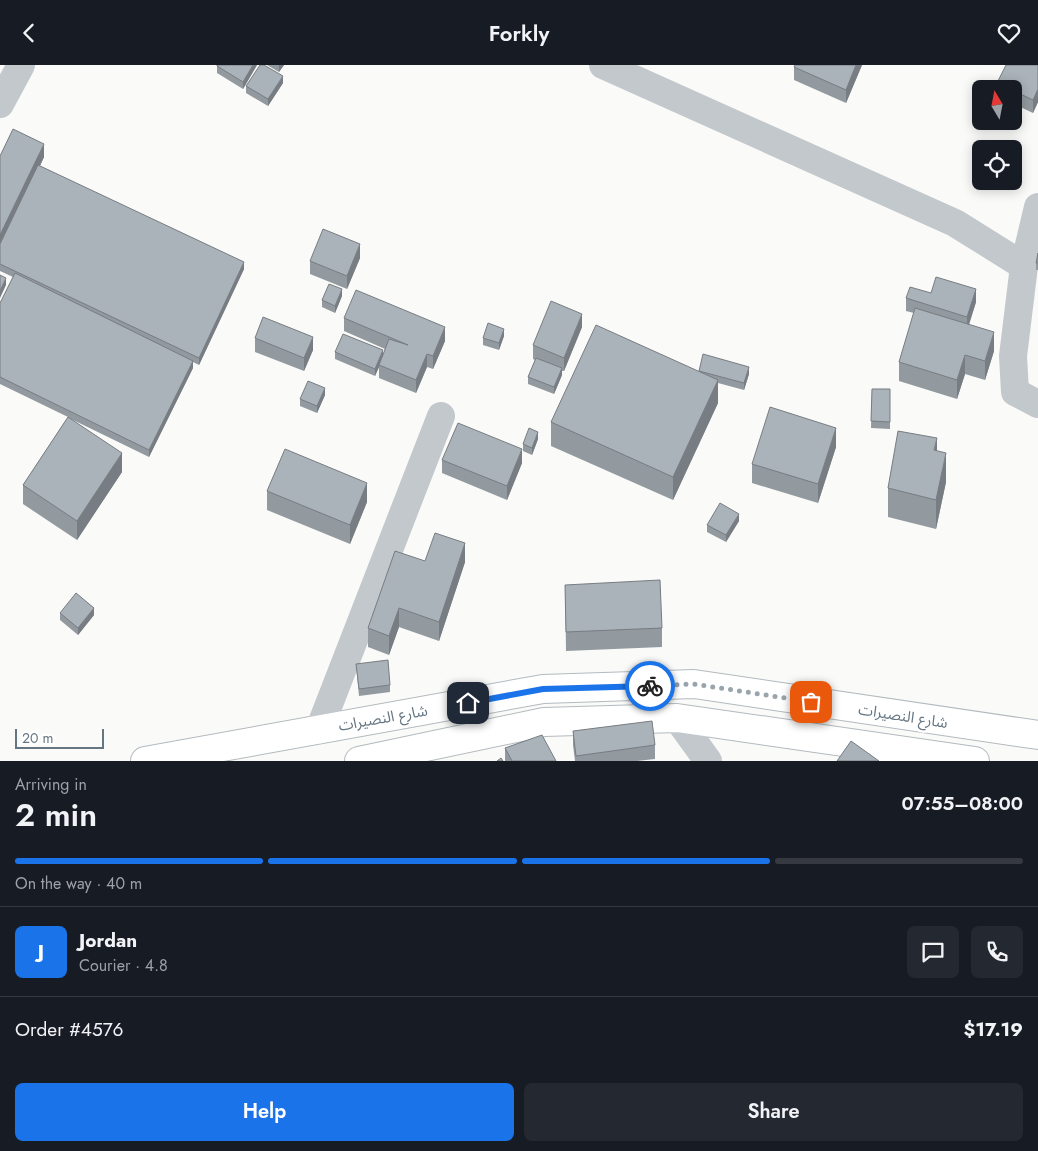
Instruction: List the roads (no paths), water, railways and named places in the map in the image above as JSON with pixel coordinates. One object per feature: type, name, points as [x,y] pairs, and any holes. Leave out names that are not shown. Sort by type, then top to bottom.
[{"type":"main road","name":"شارع النصيرات","points":[[145,761],[543,689],[694,684],[1038,735]]},
{"type":"main road","points":[[359,761],[544,722],[677,718],[975,761]]},
{"type":"street","points":[[0,104],[21,65]]},
{"type":"street","points":[[603,65],[955,223],[1024,266]]},
{"type":"street","points":[[1038,207],[1024,266],[1013,356],[1015,392],[1038,403]]},
{"type":"street","points":[[319,730],[441,416]]},
{"type":"street","points":[[677,718],[708,761]]}]
